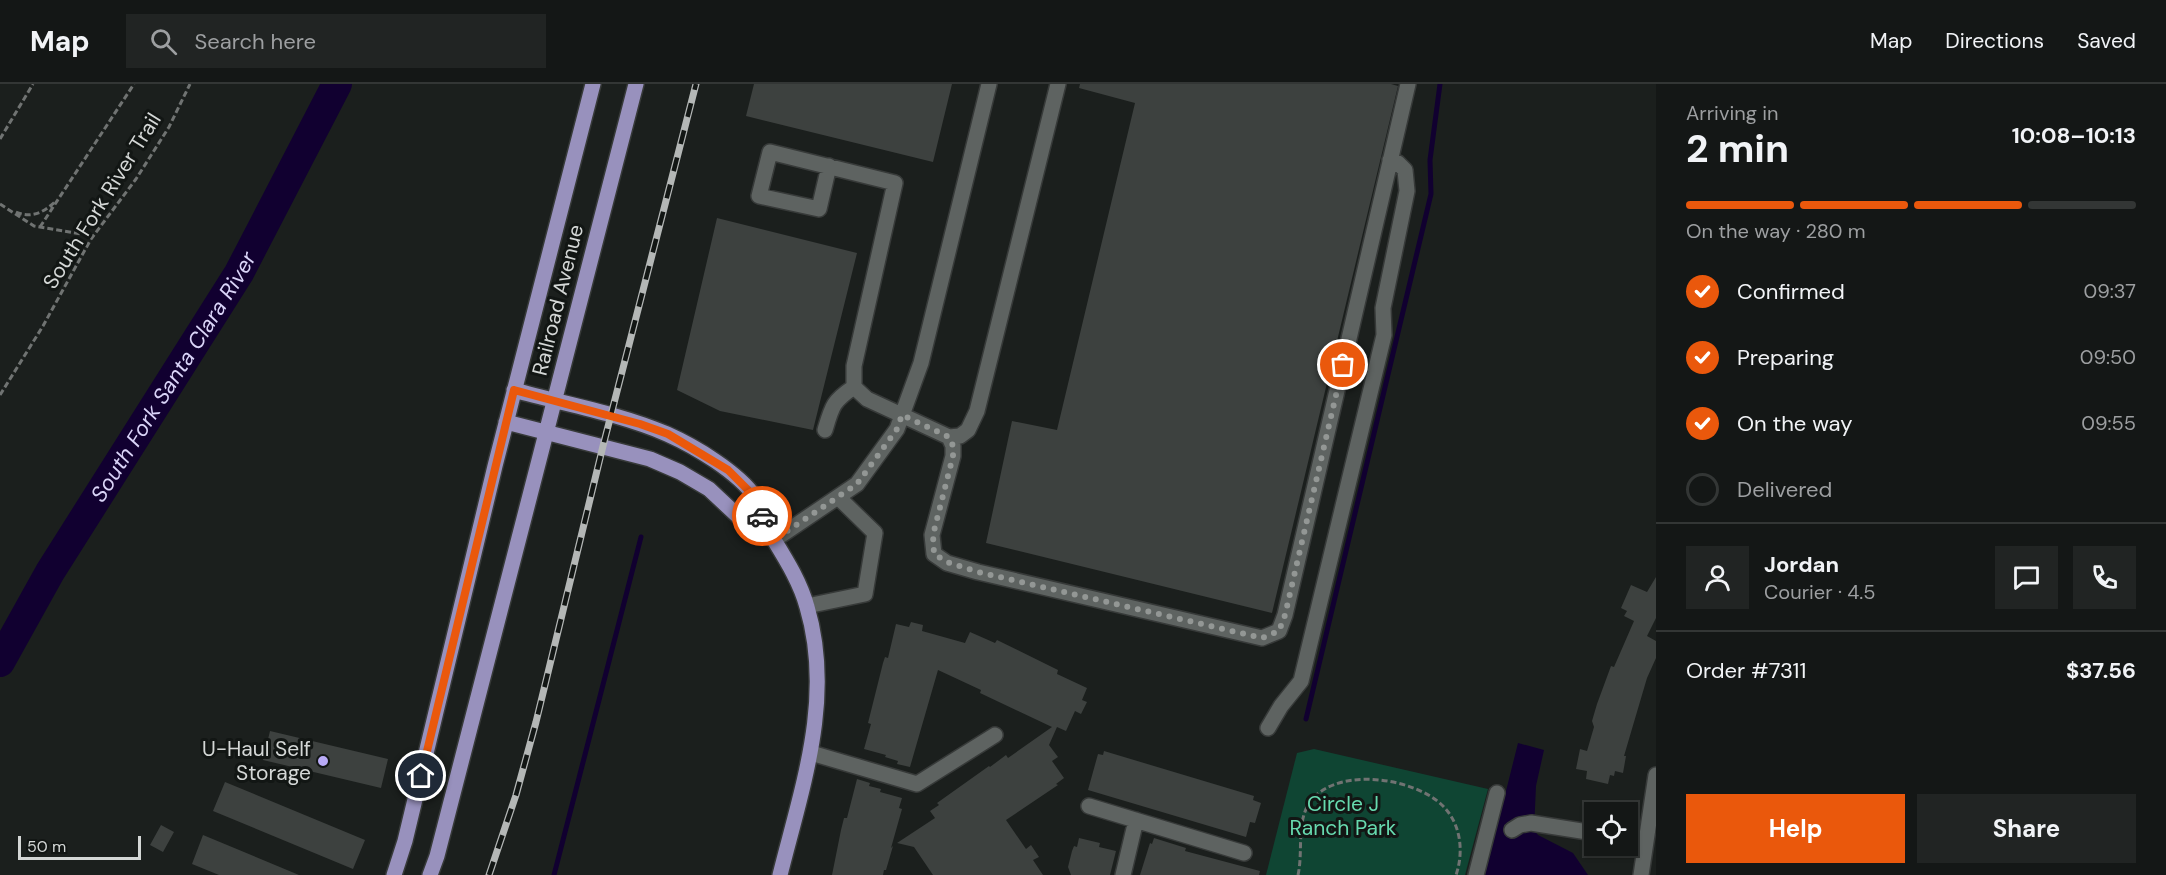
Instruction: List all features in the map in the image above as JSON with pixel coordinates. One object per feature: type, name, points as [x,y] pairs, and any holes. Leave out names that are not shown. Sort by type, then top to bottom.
[{"type":"main road","name":"Railroad Avenue","points":[[394,875],[405,841],[506,422],[593,84]]},
{"type":"main road","name":"Railroad Avenue","points":[[430,875],[443,835],[636,84]]},
{"type":"main road","points":[[514,390],[640,424],[668,434],[728,470],[755,497],[772,536],[790,565],[807,606],[815,640],[818,670],[818,704],[811,753],[780,875]]},
{"type":"main road","points":[[506,422],[650,459],[680,472],[708,489],[741,519],[772,536]]},
{"type":"street","points":[[772,536],[857,484],[897,429],[921,363],[989,84]]},
{"type":"street","points":[[830,166],[819,209],[759,196],[770,152],[830,166],[896,183],[854,366],[854,387],[867,399],[949,437],[960,436],[968,430],[977,411],[1058,84]]},
{"type":"street","points":[[949,437],[953,446],[953,456],[933,535],[934,554],[947,562],[978,572],[1262,638],[1279,631],[1285,615],[1408,84]]},
{"type":"street","points":[[1268,728],[1281,706],[1301,681],[1384,335],[1383,308],[1407,191],[1405,170],[1398,163],[1390,160]]},
{"type":"street","points":[[825,430],[832,406],[854,387]]},
{"type":"street","points":[[807,606],[865,594],[875,533],[838,497]]},
{"type":"street","points":[[811,753],[917,784],[995,735]]},
{"type":"street","points":[[1641,875],[1656,775]]},
{"type":"street","points":[[1476,875],[1497,793]]},
{"type":"street","points":[[1089,806],[1244,854]]},
{"type":"street","points":[[1124,875],[1136,820]]},
{"type":"street","points":[[1512,830],[1520,825],[1531,823],[1584,831]]},
{"type":"street","points":[[1638,840],[1646,841]]},
{"type":"path","points":[[0,139],[33,84]]},
{"type":"path","points":[[40,227],[134,84]]},
{"type":"path","name":"South Fork River Trail","points":[[0,395],[43,326],[67,279],[93,236],[136,179],[169,127],[190,84]]},
{"type":"path","points":[[7,208],[22,215],[32,215],[45,211],[59,198]]},
{"type":"path","points":[[0,204],[34,226],[93,236]]},
{"type":"path","points":[[1298,875],[1302,855],[1302,827],[1308,806],[1315,797],[1327,789],[1345,782],[1370,778],[1402,784],[1434,799],[1443,806],[1456,828],[1460,843],[1461,856],[1455,875]]},
{"type":"green space","name":"Circle J Ranch Park","points":[[1314,749],[1488,789],[1465,875],[1266,875],[1297,753]]},
{"type":"shaded area","points":[[1518,743],[1544,750],[1536,786],[1534,830],[1538,835],[1573,853],[1588,875],[1485,875]]},
{"type":"building","points":[[754,84],[952,84],[933,162],[746,116]]},
{"type":"building","points":[[1080,84],[1391,84],[1398,86],[1272,613],[986,543],[1012,421],[1057,430],[1135,103],[1079,88]]},
{"type":"building","points":[[717,218],[857,253],[813,430],[720,411],[677,390]]},
{"type":"building","points":[[1656,577],[1656,618],[1647,636],[1656,641],[1656,658],[1647,678],[1624,756],[1626,756],[1623,773],[1615,771],[1614,776],[1610,775],[1608,784],[1586,779],[1587,771],[1576,769],[1580,749],[1587,751],[1594,727],[1592,721],[1597,704],[1611,666],[1614,667],[1634,621],[1624,616],[1627,611],[1621,608],[1631,585],[1647,592]]},
{"type":"building","points":[[911,622],[923,625],[922,631],[965,643],[970,632],[995,643],[997,640],[1058,670],[1057,674],[1087,688],[1082,700],[1087,702],[1081,714],[1075,711],[1066,731],[1057,727],[1049,745],[1058,757],[1052,761],[1064,778],[1056,784],[1058,785],[1006,820],[1026,849],[1031,845],[1039,857],[1033,860],[1043,875],[933,875],[914,847],[897,843],[935,818],[930,811],[939,805],[937,803],[989,766],[1006,755],[1008,758],[1052,727],[938,670],[910,767],[897,764],[898,761],[885,757],[886,755],[864,749],[883,663],[885,657],[888,658],[896,624],[909,627]]},
{"type":"building","name":"U-Haul Self Storage","points":[[270,731],[388,759],[381,788],[263,760]]},
{"type":"building","points":[[1104,751],[1254,796],[1253,800],[1261,803],[1255,823],[1250,822],[1246,837],[1088,790],[1098,754],[1103,755]]},
{"type":"building","points":[[857,779],[870,783],[869,786],[881,789],[880,792],[902,798],[899,808],[902,809],[891,848],[893,846],[883,875],[832,875],[844,818],[847,818]]},
{"type":"building","points":[[225,782],[365,840],[353,869],[213,811]]},
{"type":"building","points":[[161,825],[174,832],[163,852],[150,845]]},
{"type":"building","points":[[203,835],[299,875],[219,875],[192,864]]},
{"type":"building","points":[[1079,838],[1100,843],[1099,847],[1116,851],[1110,875],[1071,875],[1068,867],[1072,851],[1074,846],[1077,847]]},
{"type":"building","points":[[1154,838],[1186,848],[1185,851],[1260,871],[1259,875],[1140,875],[1150,843],[1152,844]]},
{"type":"waterway","name":"South Fork Santa Clara River","points":[[0,662],[50,572],[239,273],[337,84]]},
{"type":"waterway","points":[[1306,719],[1431,194],[1430,160],[1440,84]]},
{"type":"waterway","points":[[554,875],[641,537]]},
{"type":"railway","points":[[489,875],[516,795],[536,722],[603,446],[696,84]]},
{"type":"way so far","points":[[762,516],[774,540],[857,484],[897,429],[902,415],[949,437],[953,446],[953,456],[933,535],[934,554],[968,570],[1262,638],[1279,631],[1285,615],[1343,365]]},
{"type":"place","name":"U-Haul Self Storage","points":[[323,761]]},
{"type":"route","points":[[421,776],[514,390],[640,424],[668,434],[728,470],[755,497],[762,516]]}]
